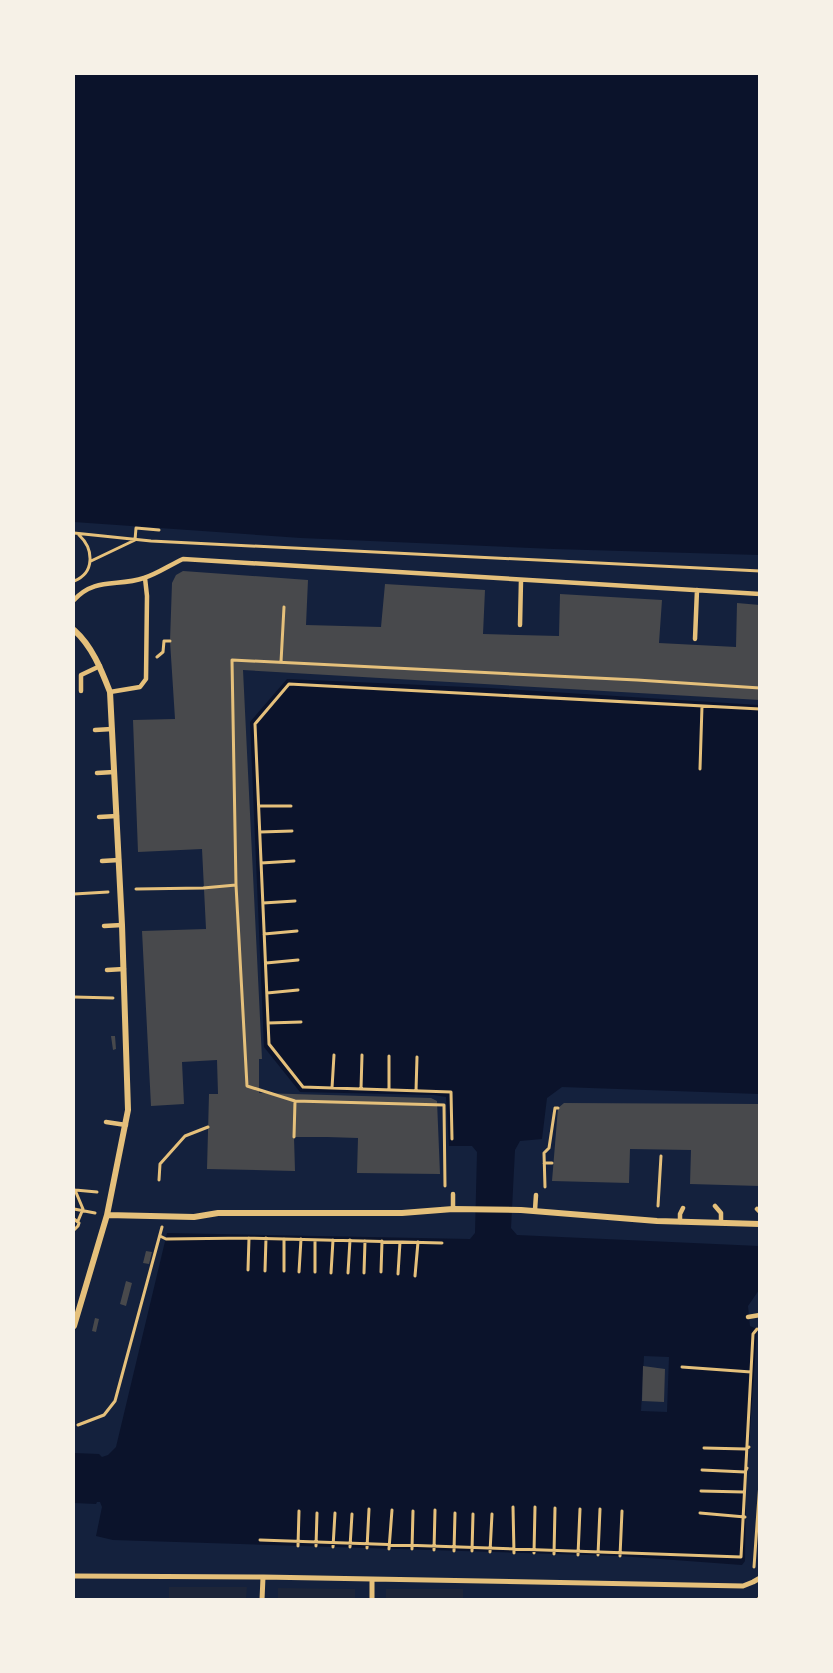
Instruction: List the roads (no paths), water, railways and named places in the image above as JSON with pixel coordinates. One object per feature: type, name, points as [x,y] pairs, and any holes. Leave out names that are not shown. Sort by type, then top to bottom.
[{"type":"street","points":[[74,630],[100,666],[110,692],[124,969],[128,1110],[107,1215],[74,1326]]},
{"type":"street","points":[[107,1215],[194,1217],[218,1213],[402,1214],[466,1209],[535,1210],[636,1220],[759,1224]]},
{"type":"street","points":[[74,1576],[263,1577],[743,1586],[759,1578]]},
{"type":"street","points":[[262,1599],[263,1577]]},
{"type":"street","points":[[372,1579],[372,1599]]},
{"type":"lane","points":[[74,600],[85,590],[99,584],[145,578],[183,559],[759,594]]},
{"type":"lane","points":[[110,692],[140,687],[146,679],[147,596],[145,578]]},
{"type":"lane","points":[[520,625],[521,580]]},
{"type":"lane","points":[[695,639],[697,590]]},
{"type":"lane","points":[[81,675],[100,666]]},
{"type":"lane","points":[[74,671],[81,675]]},
{"type":"lane","points":[[81,675],[81,691]]},
{"type":"lane","points":[[95,730],[112,729]]},
{"type":"lane","points":[[97,773],[114,772]]},
{"type":"lane","points":[[99,817],[117,816]]},
{"type":"lane","points":[[102,861],[119,860]]},
{"type":"lane","points":[[104,926],[122,926]]},
{"type":"lane","points":[[107,970],[124,969]]},
{"type":"lane","points":[[106,1122],[126,1125]]},
{"type":"lane","points":[[453,1194],[453,1209]]},
{"type":"lane","points":[[535,1210],[536,1195]]},
{"type":"lane","points":[[715,1206],[721,1213],[721,1223]]},
{"type":"lane","points":[[680,1222],[683,1208]]},
{"type":"lane","points":[[721,1213],[727,1208]]},
{"type":"lane","points":[[748,1317],[759,1315]]}]
